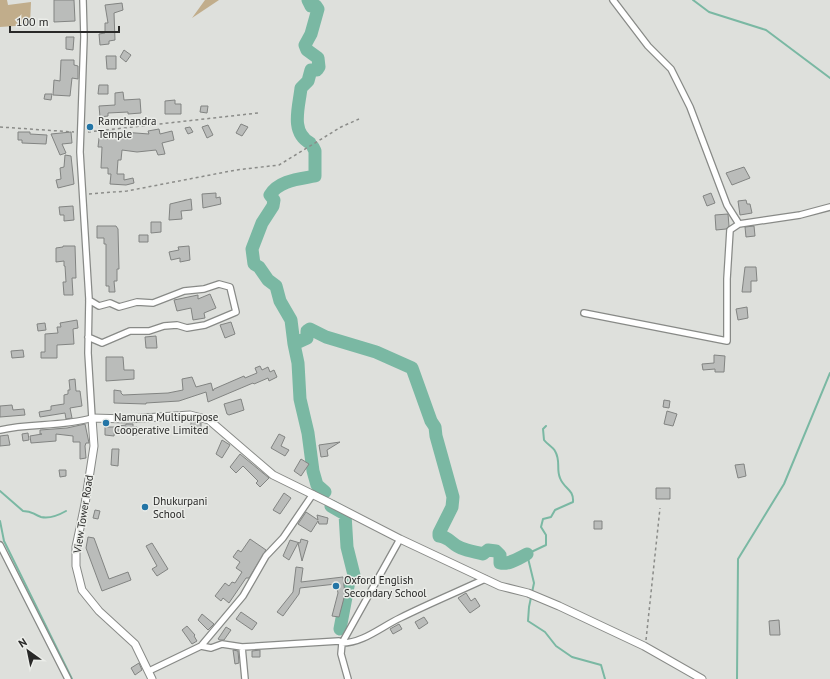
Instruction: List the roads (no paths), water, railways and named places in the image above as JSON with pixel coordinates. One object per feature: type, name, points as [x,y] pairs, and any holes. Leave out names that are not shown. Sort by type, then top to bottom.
[{"type":"street","points":[[83,0],[82,133],[80,152],[89,300],[88,337],[92,418]]},
{"type":"street","points":[[613,0],[648,46],[671,69],[690,106],[728,205],[739,224]]},
{"type":"street","points":[[584,313],[727,341],[727,279],[730,230],[739,224],[800,215],[830,207]]},
{"type":"street","points":[[88,337],[102,343],[130,331],[149,331],[164,326],[177,325],[187,328],[205,325],[236,312],[230,288],[219,284],[204,289],[184,291],[153,303],[137,302],[119,307],[110,303],[99,306],[89,300]]},
{"type":"street","points":[[0,430],[12,427],[74,424],[92,418],[128,419],[190,415],[209,420],[273,475],[313,494],[400,540],[500,586],[536,596],[646,648],[702,679]]},
{"type":"street","name":"View Tower Road","points":[[92,418],[94,446],[85,504],[76,547],[76,566],[82,590],[99,611],[135,644],[152,679]]},
{"type":"street","points":[[149,671],[201,646],[243,596],[266,556],[283,538],[313,494]]},
{"type":"street","points":[[348,679],[341,654],[342,643],[400,540]]},
{"type":"street","points":[[0,545],[68,679]]},
{"type":"street","points":[[201,646],[211,648],[222,644],[242,647],[283,643],[339,641],[342,643],[352,643],[400,618],[485,579]]},
{"type":"street","points":[[242,647],[245,679]]},
{"type":"waterway","points":[[308,0],[311,6],[316,6],[318,9],[311,34],[305,45],[307,50],[318,58],[319,67],[317,70],[311,70],[308,81],[301,88],[297,118],[300,132],[310,143]]},
{"type":"waterway","points":[[693,0],[709,12],[766,30],[830,78]]},
{"type":"waterway","points":[[294,344],[291,320],[280,301],[276,286],[268,280],[259,267],[254,264],[252,249],[262,223],[273,206],[274,200],[270,195],[274,190],[284,183],[315,176],[315,151],[313,147]]},
{"type":"waterway","points":[[325,492],[317,485],[313,471],[308,433],[300,399],[298,363],[294,344],[307,338],[307,331],[310,329],[326,337],[376,352],[412,368],[431,421],[435,427],[436,436],[453,497],[452,507],[439,533],[439,536],[446,538],[458,547],[469,551],[483,554],[488,550],[496,551],[500,555],[500,563],[510,562],[527,554]]},
{"type":"waterway","points":[[737,679],[738,559],[784,484],[830,373]]},
{"type":"waterway","points":[[546,426],[543,429],[544,440],[557,455],[560,478],[572,494],[573,502],[555,510],[551,517],[543,519],[541,527],[546,535],[546,545],[527,554],[534,583],[528,621],[545,632],[556,646],[572,657],[601,665],[605,679]]},
{"type":"waterway","points":[[0,491],[23,511],[31,512],[41,517],[51,517],[66,511]]},
{"type":"waterway","points":[[331,506],[345,514],[347,547],[354,575],[353,579],[349,581],[340,629]]},
{"type":"waterway","points":[[0,521],[4,541],[72,679]]},
{"type":"place","name":"Ramchandra Temple","points":[[90,127]]},
{"type":"place","name":"Namuna Multipurpose Cooperative Limited","points":[[106,423]]},
{"type":"place","name":"Dhukurpani School","points":[[145,507]]},
{"type":"place","name":"Oxford English Secondary School","points":[[336,586]]}]
